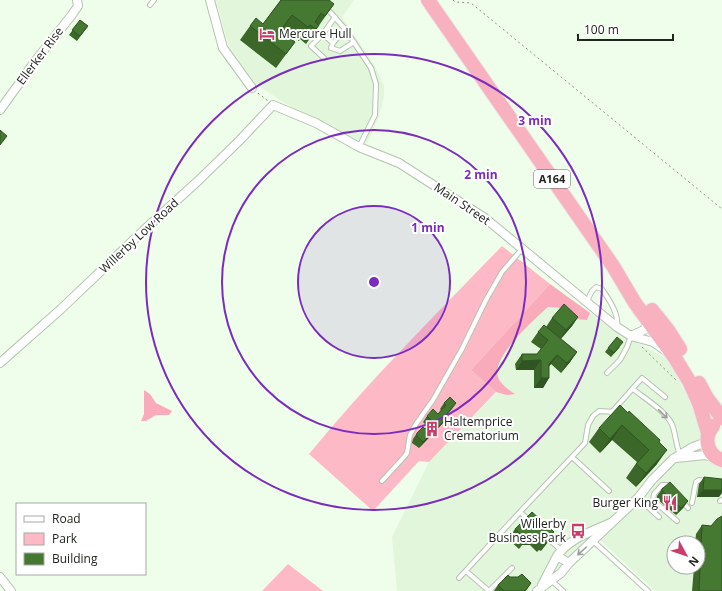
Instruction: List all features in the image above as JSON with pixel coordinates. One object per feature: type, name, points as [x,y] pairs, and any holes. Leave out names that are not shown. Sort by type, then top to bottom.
[{"type":"highway","name":"A164","points":[[428,0],[612,266],[635,303],[675,358],[689,381],[699,403],[708,437],[708,447],[718,458]]},
{"type":"highway","name":"A164","points":[[436,0],[492,83],[613,254],[637,292],[668,330],[691,367],[707,398],[722,420],[712,427],[708,437]]},
{"type":"street","name":"Ellerker Rise","points":[[0,110],[36,60],[78,6],[77,0]]},
{"type":"street","points":[[210,0],[223,48],[252,88]]},
{"type":"street","name":"Main Street","points":[[273,105],[316,124],[359,146],[399,163],[485,218],[617,327],[631,336],[653,342],[675,358]]},
{"type":"street","name":"Willerby Low Road","points":[[0,363],[61,309],[199,180],[273,105]]},
{"type":"street","points":[[631,336],[644,330],[649,321]]},
{"type":"street","points":[[539,589],[560,573],[569,562],[638,498],[652,480],[676,457],[708,437]]},
{"type":"street","points":[[676,457],[705,455],[718,458]]},
{"type":"street","points":[[539,589],[559,553],[571,541],[610,523]]},
{"type":"street","points":[[559,553],[569,562]]},
{"type":"street","points":[[0,577],[11,591]]},
{"type":"lane","points":[[150,5],[154,0]]},
{"type":"lane","points":[[323,0],[324,5],[345,29],[371,68],[376,84],[375,115],[359,146]]},
{"type":"lane","points":[[324,58],[311,46],[323,34],[336,17]]},
{"type":"lane","points":[[345,29],[333,42],[331,48],[340,51],[354,42]]},
{"type":"lane","points":[[323,34],[333,42]]},
{"type":"lane","points":[[382,480],[407,453],[410,435],[416,424],[433,400],[462,349],[486,300],[502,272],[522,249]]},
{"type":"lane","points":[[587,301],[592,291],[596,287],[602,289],[613,307],[618,321],[617,327]]},
{"type":"lane","points":[[607,374],[620,360],[627,348],[631,336]]},
{"type":"lane","points":[[611,413],[642,378],[665,397]]},
{"type":"lane","points":[[633,389],[669,419],[673,427],[676,457]]},
{"type":"lane","points":[[459,578],[585,443],[588,425],[593,416],[599,411],[611,413],[622,412]]},
{"type":"lane","points":[[572,457],[609,491]]},
{"type":"lane","points":[[692,503],[696,482],[699,480],[712,481]]},
{"type":"lane","points":[[672,491],[667,486],[662,485],[654,494],[653,500],[677,521]]},
{"type":"lane","points":[[678,496],[688,508]]},
{"type":"lane","points":[[638,498],[659,517]]},
{"type":"lane","points":[[520,512],[531,523]]},
{"type":"lane","points":[[543,534],[559,553]]},
{"type":"lane","points":[[593,541],[648,591]]},
{"type":"lane","points":[[466,571],[489,591],[512,568]]},
{"type":"lane","points":[[550,580],[562,591]]},
{"type":"path","points":[[453,0],[455,2],[471,4],[722,209]]},
{"type":"path","points":[[252,88],[273,105]]},
{"type":"path","points":[[642,347],[680,384]]},
{"type":"shaded area","points":[[216,0],[354,0],[342,17],[375,66],[384,87],[384,97],[378,119],[367,144],[305,115],[256,84],[229,48]]},
{"type":"shaded area","points":[[550,284],[620,334],[668,359],[722,463],[722,591],[655,591],[600,540],[544,591],[397,591],[392,537],[429,462],[496,393],[471,370]]},
{"type":"shaded area","points":[[550,284],[590,313],[587,320],[575,319],[563,308],[548,307],[515,339],[501,359],[498,369],[499,380],[515,394],[507,395],[496,392],[471,370]]},
{"type":"shaded area","points":[[144,390],[150,394],[156,403],[172,411],[169,415],[156,415],[146,421],[141,421],[144,414]]},
{"type":"green space","points":[[502,246],[550,284],[471,370],[496,392],[429,462],[419,461],[373,511],[309,454],[379,374]]},
{"type":"green space","points":[[288,564],[323,591],[262,591]]},
{"type":"building","points":[[281,0],[329,0],[334,4],[325,16],[321,13],[315,22],[319,25],[316,29],[310,25],[308,27],[292,15],[280,31],[295,42],[286,54],[250,26],[256,18],[263,24]]},
{"type":"building","points":[[80,20],[88,26],[80,36],[72,30]]},
{"type":"building","points":[[0,130],[7,136],[0,145]]},
{"type":"building","points":[[564,304],[578,317],[566,330],[552,318]]},
{"type":"building","points":[[544,325],[577,352],[567,363],[557,355],[549,364],[549,378],[541,378],[541,360],[522,361],[522,354],[537,354],[548,340],[538,332]]},
{"type":"building","points":[[617,337],[623,342],[614,353],[608,348]]},
{"type":"building","points":[[450,397],[456,403],[446,415],[448,417],[423,442],[417,436],[417,433],[423,427],[425,429],[432,421],[427,416],[433,409],[438,414],[446,405],[444,403]]},
{"type":"building","points":[[620,405],[628,413],[629,411],[660,440],[659,442],[667,450],[646,473],[636,464],[649,450],[622,425],[610,439],[599,428]]},
{"type":"building","points":[[704,477],[722,479],[722,490],[703,490]]},
{"type":"building","points":[[670,482],[688,501],[681,508],[662,491],[662,489]]},
{"type":"building","points":[[532,512],[554,532],[549,536],[551,538],[547,542],[546,540],[544,542],[537,536],[528,536],[526,539],[515,529]]},
{"type":"building","points":[[722,516],[722,591],[699,591],[700,575],[706,575],[706,535],[702,535],[702,525],[711,526]]},
{"type":"building","points":[[522,574],[531,583],[525,591],[504,591],[498,585],[508,575],[510,577],[518,577]]},
{"type":"place","name":"Mercure Hull","points":[[267,34]]},
{"type":"place","name":"Haltemprice Crematorium","points":[[432,429]]},
{"type":"place","name":"Burger King","points":[[670,503]]},
{"type":"place","name":"Willerby Business Park","points":[[578,531]]}]
